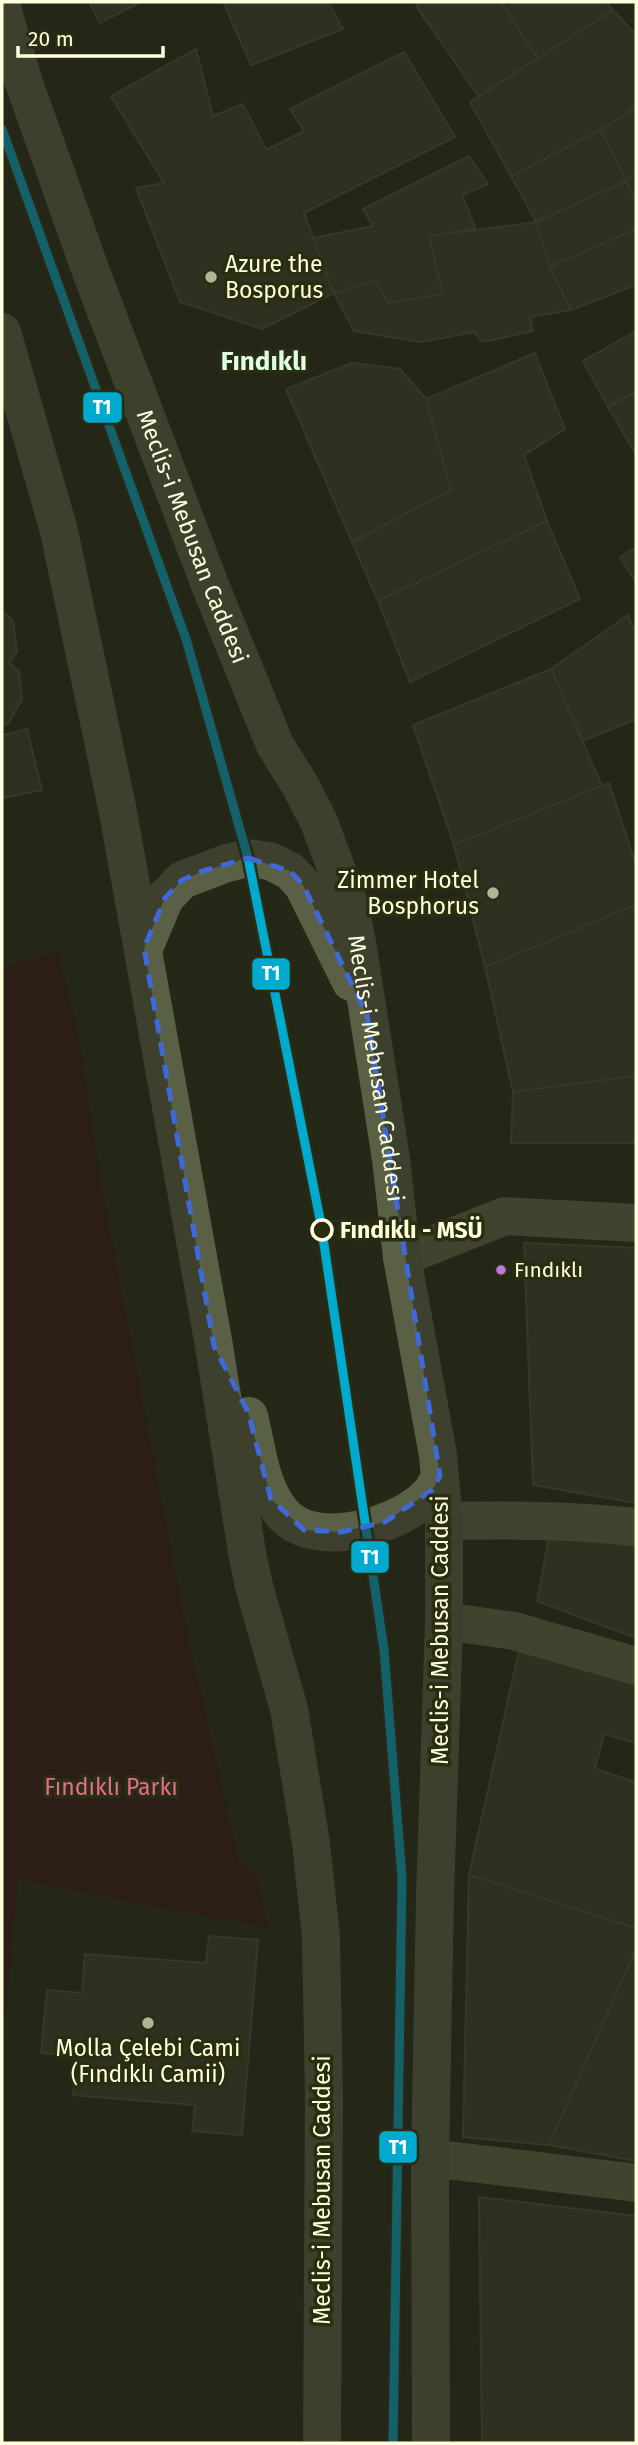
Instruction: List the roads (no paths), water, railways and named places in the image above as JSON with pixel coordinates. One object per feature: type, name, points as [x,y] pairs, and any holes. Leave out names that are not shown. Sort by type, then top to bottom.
[{"type":"main road","name":"Meclis-i Mebusan Caddesi","points":[[2,8],[23,80],[85,256],[210,585],[275,745],[319,822],[352,916],[391,1159],[402,1257],[440,1476],[444,1521],[444,1621],[430,2158],[430,2443]]},
{"type":"main road","name":"Meclis-i Mebusan Caddesi","points":[[2,332],[59,531],[144,948],[177,1148],[215,1346],[254,1586],[289,1709],[311,1843],[321,1937],[324,2097],[322,2443]]},
{"type":"main road","points":[[144,948],[164,898],[182,880],[248,858],[270,861],[290,871],[303,884],[367,1015]]},
{"type":"main road","points":[[215,1346],[248,1412],[271,1499],[284,1516],[304,1530],[341,1532],[385,1522],[404,1514],[420,1501],[432,1490],[440,1476]]},
{"type":"street","points":[[402,1257],[505,1216],[636,1223]]},
{"type":"street","points":[[444,1521],[508,1520],[636,1527]]},
{"type":"street","points":[[444,1621],[514,1631],[636,1666]]},
{"type":"street","points":[[430,2158],[636,2183]]},
{"type":"place","name":"Azure the Bosporus","points":[[211,277]]},
{"type":"place","name":"Zimmer Hotel Bosphorus","points":[[493,893]]},
{"type":"place","name":"Fındıklı - MSÜ","points":[[322,1230]]},
{"type":"place","name":"Fındıklı","points":[[501,1270]]},
{"type":"place","name":"Molla Çelebi Cami (Fındıklı Camii)","points":[[148,2023]]},
{"type":"district","name":"Fındıklı","points":[[264,361]]},
{"type":"park label","name":"Fındıklı Parkı","points":[[111,1787]]}]
